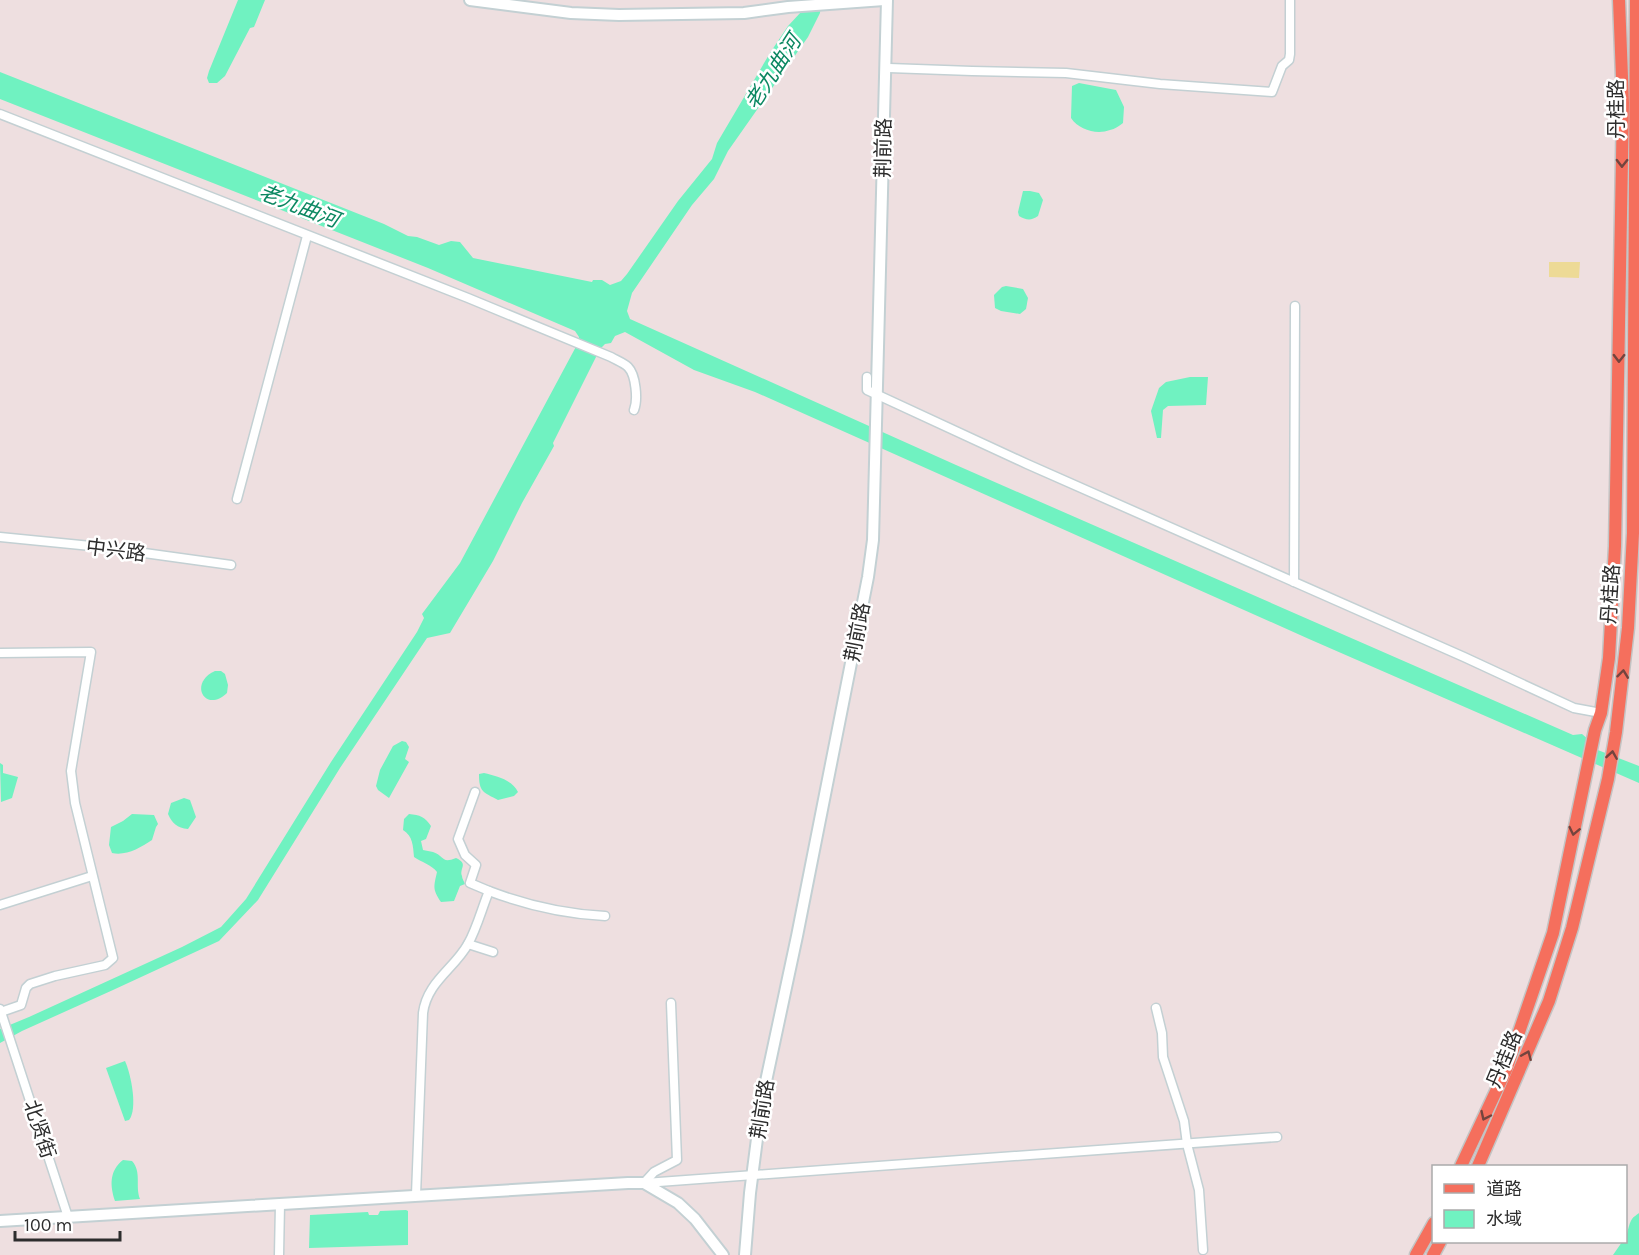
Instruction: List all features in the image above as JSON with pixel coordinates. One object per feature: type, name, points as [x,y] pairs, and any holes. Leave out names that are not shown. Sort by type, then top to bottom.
[{"type":"main road","name":"丹桂路","points":[[1462,1165],[1506,1070],[1553,933],[1595,730],[1601,713],[1609,658],[1615,546],[1623,103],[1619,0]]},
{"type":"main road","name":"丹桂路","points":[[1479,1165],[1549,1001],[1572,928],[1608,778],[1616,732],[1636,551],[1636,0]]},
{"type":"main road","points":[[1416,1255],[1432,1227]]},
{"type":"street","points":[[470,0],[571,13],[619,15],[744,13],[792,6],[885,0]]},
{"type":"street","name":"荆前路","points":[[745,1255],[762,1100],[868,576],[875,501],[885,0]]},
{"type":"street","points":[[888,68],[1066,73],[1160,84],[1272,92],[1282,66],[1289,60],[1290,0]]},
{"type":"street","points":[[0,114],[468,298],[602,354],[628,367],[633,374],[637,403],[634,410]]},
{"type":"street","points":[[237,499],[307,236]]},
{"type":"street","points":[[1294,582],[1295,306]]},
{"type":"street","points":[[867,377],[867,390],[1027,464],[1574,708],[1601,713]]},
{"type":"street","name":"中兴路","points":[[0,537],[101,547],[231,565]]},
{"type":"street","points":[[0,653],[91,652],[71,771],[75,803],[113,958],[105,965],[30,984],[26,988],[21,1005],[2,1014]]},
{"type":"street","points":[[475,792],[458,839],[465,855],[476,865],[470,883],[515,901],[581,915],[605,916]]},
{"type":"street","points":[[0,905],[92,876]]},
{"type":"street","points":[[416,1195],[424,1000],[468,944],[489,891]]},
{"type":"street","points":[[468,944],[493,952]]},
{"type":"street","points":[[644,1184],[654,1172],[677,1160],[671,1003]]},
{"type":"street","points":[[1156,1008],[1162,1033],[1163,1057],[1184,1121],[1187,1144],[1199,1190],[1203,1250]]},
{"type":"street","name":"北贤街","points":[[2,1014],[68,1217]]},
{"type":"street","points":[[0,1221],[536,1187],[644,1184],[1277,1137]]},
{"type":"street","points":[[644,1184],[678,1203],[695,1219],[723,1255]]},
{"type":"street","points":[[279,1255],[280,1204]]},
{"type":"shaded area","points":[[1549,262],[1580,262],[1579,278],[1549,277]]},
{"type":"water","points":[[238,0],[265,0],[254,27],[250,28],[225,76],[217,83],[209,83],[207,78],[209,71]]},
{"type":"water","name":"老九曲河","points":[[802,0],[821,0],[820,13],[808,37],[728,151],[714,179],[692,205],[632,293],[627,311],[630,319],[956,465],[1573,735],[1582,734],[1589,740],[1590,747],[1639,766],[1639,783],[755,392],[694,370],[625,332],[615,336],[611,343],[605,344],[600,349],[553,443],[554,446],[493,561],[450,633],[427,638],[340,768],[258,900],[219,941],[0,1043],[0,1029],[182,947],[221,927],[246,899],[331,762],[417,632],[424,618],[422,614],[460,563],[579,341],[579,337],[575,331],[428,268],[0,99],[0,72],[384,224],[408,236],[439,245],[451,241],[460,242],[473,258],[592,282],[602,280],[610,285],[621,281],[627,274],[678,201],[712,159],[717,143],[770,53],[788,26],[801,12]]},
{"type":"water","points":[[1079,83],[1116,90],[1124,107],[1123,123],[1114,129],[1100,132],[1083,128],[1074,122],[1071,118],[1072,86]]},
{"type":"water","points":[[1023,191],[1039,193],[1043,200],[1038,216],[1033,219],[1019,216]]},
{"type":"water","points":[[1006,286],[1023,289],[1028,298],[1026,309],[1020,314],[995,308],[994,295]]},
{"type":"water","points":[[1190,377],[1208,377],[1206,405],[1168,406],[1163,410],[1161,438],[1157,438],[1151,411],[1159,388],[1166,382]]},
{"type":"water","points":[[215,671],[225,674],[228,685],[227,693],[219,699],[212,700],[206,698],[201,689],[202,682]]},
{"type":"water","points":[[402,741],[406,742],[409,747],[405,759],[409,762],[389,798],[376,786],[380,770],[393,746]]},
{"type":"water","points":[[0,763],[3,765],[3,773],[18,777],[12,798],[1,802]]},
{"type":"water","points":[[484,773],[508,782],[518,792],[514,796],[498,800],[489,795],[480,785],[479,774]]},
{"type":"water","points":[[184,798],[190,800],[196,817],[188,829],[175,824],[168,814],[171,803]]},
{"type":"water","points":[[132,814],[154,815],[158,824],[152,840],[128,852],[112,853],[109,845],[111,827]]},
{"type":"water","points":[[409,814],[422,817],[431,826],[426,839],[421,841],[423,850],[437,854],[445,860],[456,858],[462,862],[461,873],[465,884],[460,886],[454,901],[441,902],[434,887],[437,872],[414,857],[411,838],[403,830],[404,819]]},
{"type":"water","points":[[125,1061],[131,1082],[133,1108],[129,1120],[125,1121],[106,1068]]},
{"type":"water","points":[[123,1160],[132,1161],[135,1165],[140,1199],[115,1201],[112,1179],[115,1169]]},
{"type":"water","points":[[380,1211],[408,1211],[408,1245],[309,1248],[310,1215],[368,1212],[369,1215],[378,1215]]},
{"type":"water","points":[[1639,1213],[1639,1255],[1613,1255],[1621,1243],[1627,1243],[1628,1230],[1633,1217]]}]
